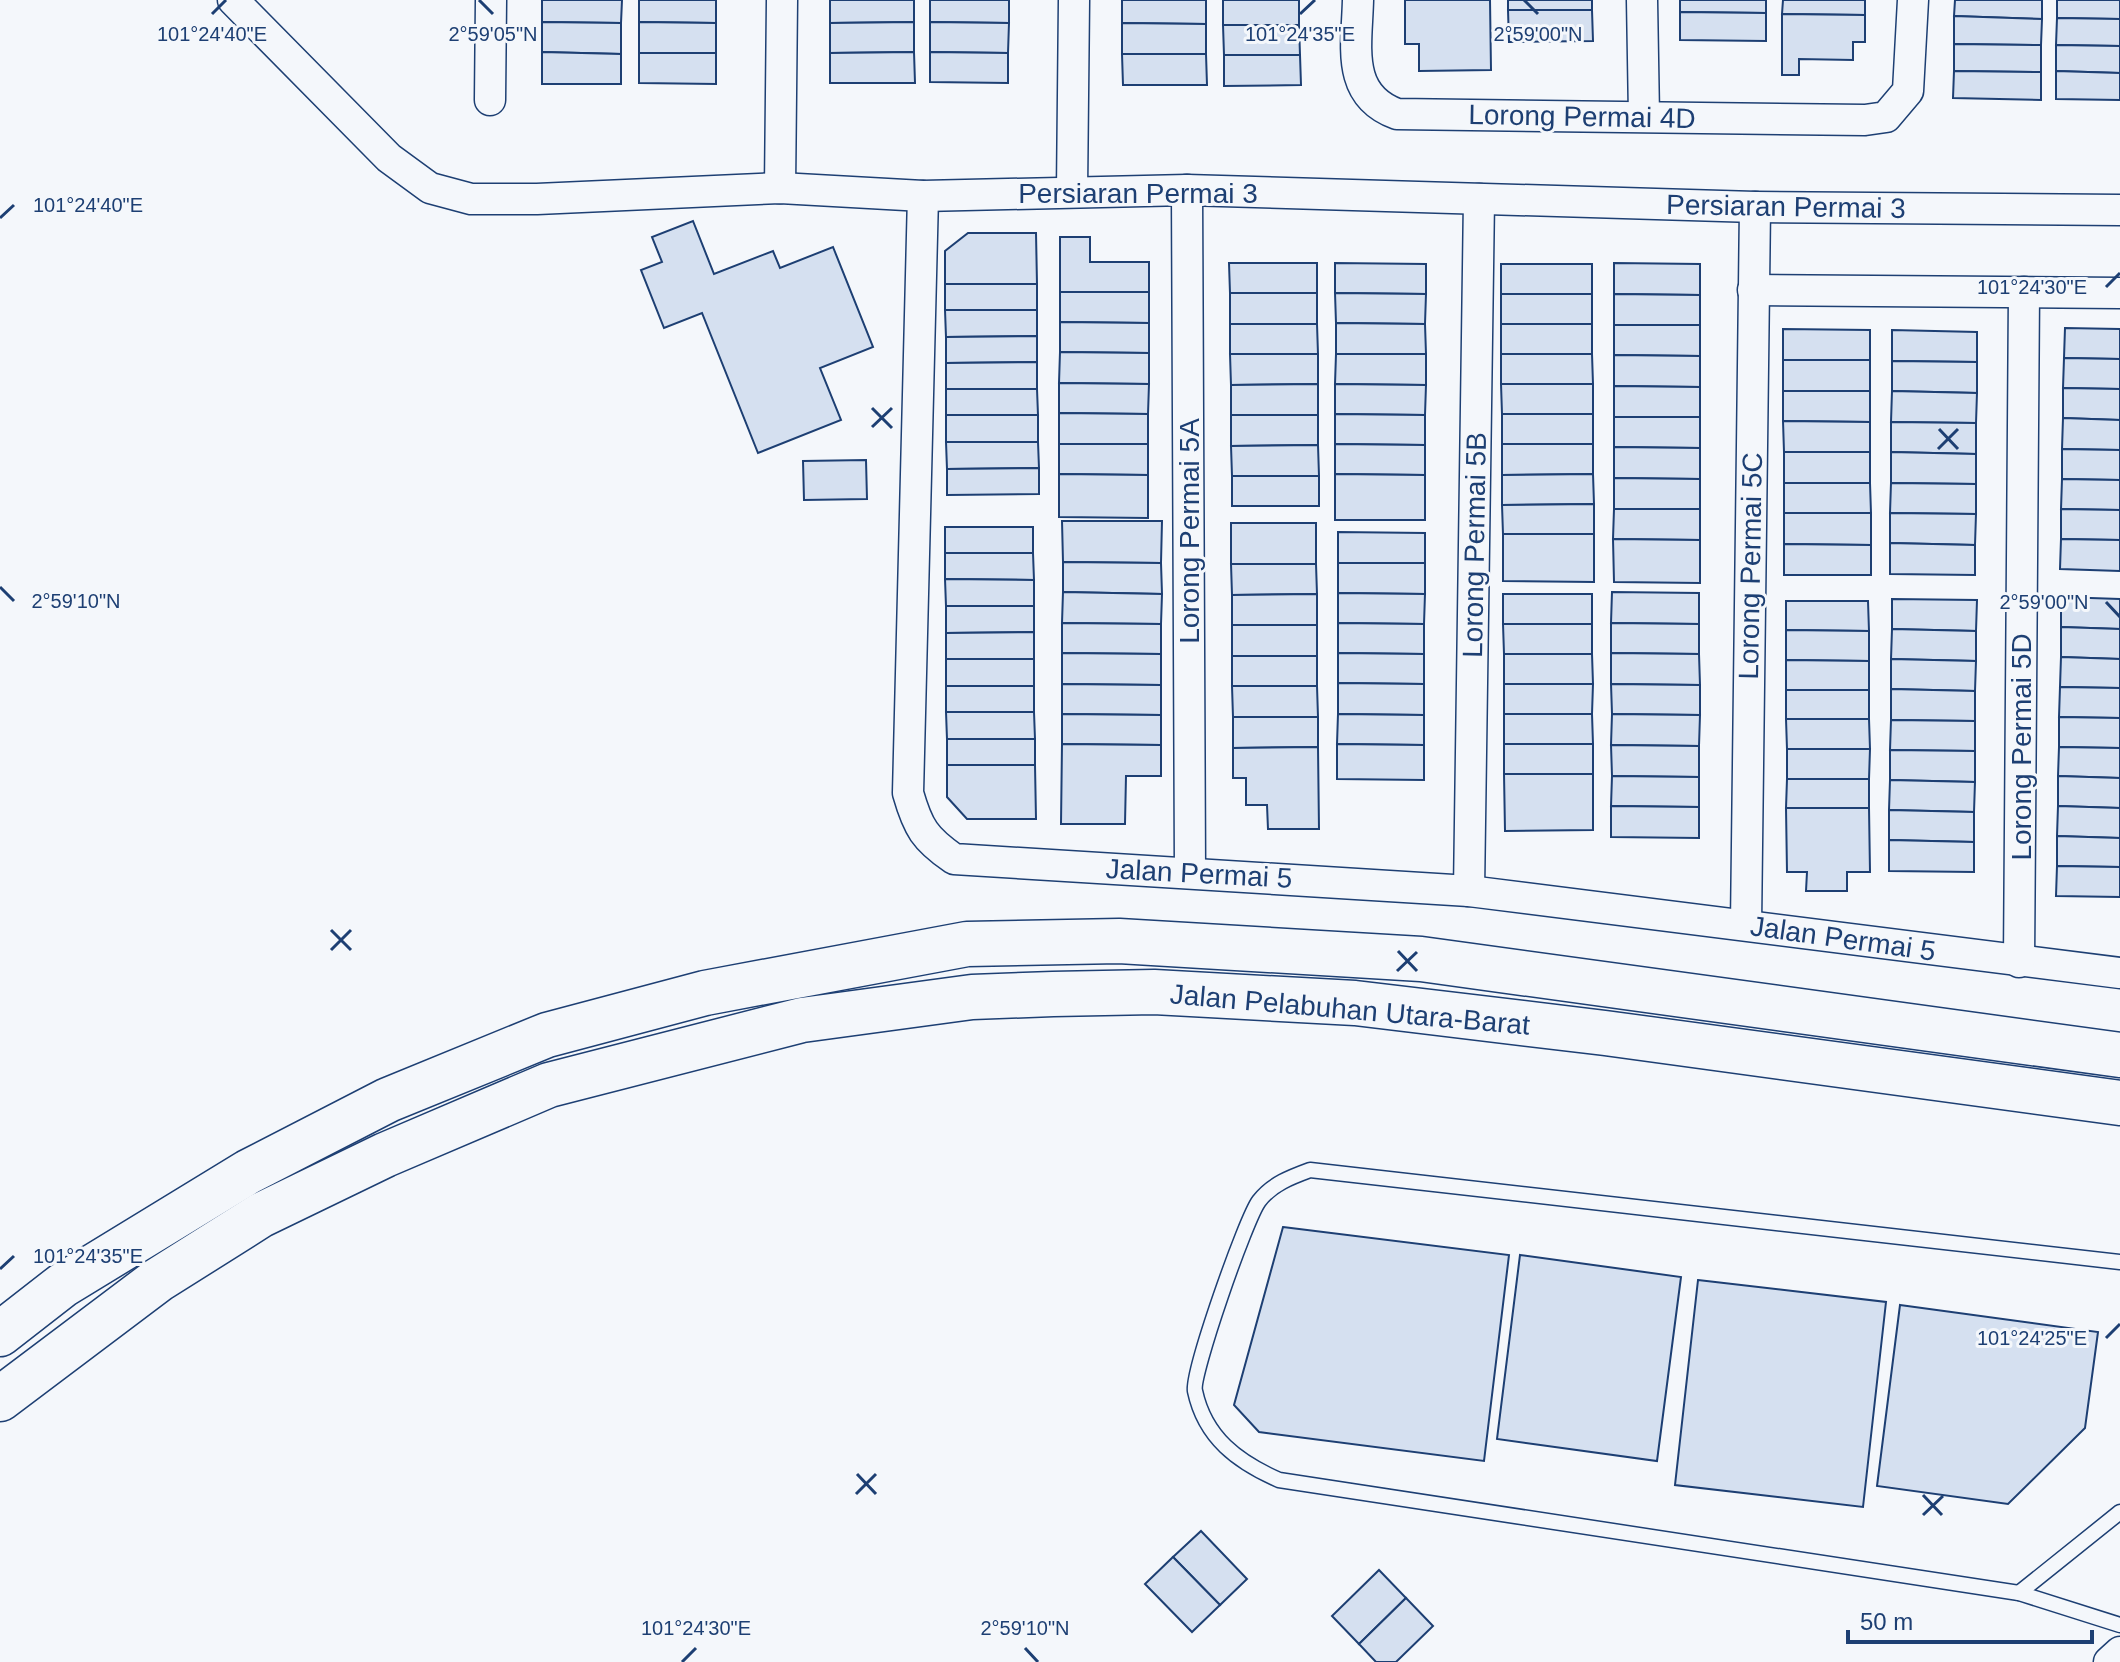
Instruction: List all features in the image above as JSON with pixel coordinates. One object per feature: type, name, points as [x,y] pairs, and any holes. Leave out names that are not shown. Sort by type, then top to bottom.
[{"type":"main road","name":"Jalan Pelabuhan Utara-Barat","points":[[5,1330],[63,1285],[248,1172],[388,1100],[547,1035],[705,993],[967,944],[1119,941],[1421,959],[2120,1055]]},
{"type":"main road","name":"Jalan Pelabuhan Utara-Barat","points":[[0,1399],[158,1280],[261,1215],[385,1155],[549,1085],[802,1020],[972,997],[1154,992],[1355,1003],[1605,1033],[2120,1103]]},
{"type":"main road","points":[[1988,1085],[2120,1119]]},
{"type":"street","name":"Persiaran Permai 3","points":[[233,0],[389,158],[430,188],[471,199],[780,188],[923,196],[1187,190],[1755,207],[2120,210]]},
{"type":"street","points":[[490,100],[491,0]]},
{"type":"street","points":[[780,188],[782,0]]},
{"type":"street","points":[[1072,191],[1074,0]]},
{"type":"street","name":"Lorong Permai 4D","points":[[1358,0],[1359,77],[1366,94],[1377,107],[1397,114],[1865,120],[1886,117],[1908,91],[1913,0]]},
{"type":"street","points":[[1642,0],[1644,116]]},
{"type":"street","name":"Lorong Permai 5A","points":[[1187,190],[1190,871]]},
{"type":"street","name":"Jalan Permai 5","points":[[923,196],[908,793],[915,818],[928,841],[954,859],[1190,871],[1469,891],[2120,973]]},
{"type":"street","name":"Lorong Permai 5B","points":[[1469,891],[1479,199]]},
{"type":"street","name":"Lorong Permai 5C","points":[[1746,925],[1755,207]]},
{"type":"street","points":[[1753,290],[2120,293]]},
{"type":"street","name":"Lorong Permai 5D","points":[[2019,962],[2024,292]]},
{"type":"street","points":[[2109,1662],[2120,1652]]},
{"type":"lane","points":[[2120,1262],[1310,1170],[1284,1179],[1259,1200],[1244,1228],[1194,1387],[1202,1415],[1217,1440],[1247,1466],[1279,1480],[2019,1593],[2120,1625]]},
{"type":"lane","points":[[2019,1593],[2120,1512]]},
{"type":"building","points":[[542,0],[622,0],[621,23],[542,22]]},
{"type":"building","points":[[639,0],[716,0],[716,23],[639,22]]},
{"type":"building","points":[[830,0],[914,0],[914,22],[830,23]]},
{"type":"building","points":[[930,0],[1009,0],[1009,23],[930,22]]},
{"type":"building","points":[[1122,0],[1206,0],[1206,24],[1122,23]]},
{"type":"building","points":[[1223,0],[1299,0],[1299,25],[1223,25]]},
{"type":"building","points":[[1405,0],[1490,0],[1491,70],[1419,71],[1419,44],[1405,44]]},
{"type":"building","points":[[1508,0],[1592,0],[1592,10],[1508,10]]},
{"type":"building","points":[[1680,0],[1766,0],[1766,13],[1680,12]]},
{"type":"building","points":[[1783,0],[1865,0],[1865,15],[1782,14]]},
{"type":"building","points":[[1955,0],[2042,0],[2042,19],[1954,16]]},
{"type":"building","points":[[2057,0],[2120,0],[2120,19],[2057,18]]},
{"type":"building","points":[[1508,10],[1592,10],[1593,41],[1509,42]]},
{"type":"building","points":[[1680,12],[1766,13],[1766,41],[1680,40]]},
{"type":"building","points":[[1782,14],[1865,15],[1865,42],[1853,42],[1853,60],[1799,59],[1799,75],[1782,75]]},
{"type":"building","points":[[1954,16],[2042,19],[2041,45],[1954,44]]},
{"type":"building","points":[[2057,18],[2120,19],[2120,46],[2056,45]]},
{"type":"building","points":[[542,22],[621,23],[621,54],[542,52]]},
{"type":"building","points":[[639,22],[716,23],[716,53],[639,53]]},
{"type":"building","points":[[914,22],[914,52],[830,53],[830,23]]},
{"type":"building","points":[[930,22],[1009,23],[1008,53],[930,52]]},
{"type":"building","points":[[1122,23],[1206,24],[1206,54],[1122,54]]},
{"type":"building","points":[[1223,25],[1299,25],[1300,55],[1224,55]]},
{"type":"building","points":[[1954,44],[2041,45],[2041,72],[1954,71]]},
{"type":"building","points":[[2056,45],[2120,46],[2120,73],[2056,71]]},
{"type":"building","points":[[542,52],[621,54],[621,84],[542,84]]},
{"type":"building","points":[[914,52],[915,83],[830,83],[830,53]]},
{"type":"building","points":[[930,52],[1008,53],[1008,83],[930,82]]},
{"type":"building","points":[[639,53],[716,53],[716,84],[639,83]]},
{"type":"building","points":[[1122,54],[1206,54],[1207,85],[1123,85]]},
{"type":"building","points":[[1224,55],[1300,55],[1301,85],[1224,86]]},
{"type":"building","points":[[1954,71],[2041,72],[2041,100],[1953,98]]},
{"type":"building","points":[[2056,71],[2120,73],[2120,100],[2056,99]]},
{"type":"building","points":[[693,221],[714,274],[773,251],[780,268],[833,247],[873,347],[820,368],[841,420],[758,453],[702,313],[664,328],[641,270],[662,262],[652,237]]},
{"type":"building","points":[[968,233],[1036,233],[1037,284],[945,284],[945,251]]},
{"type":"building","points":[[1060,237],[1090,237],[1090,262],[1149,262],[1149,292],[1060,292]]},
{"type":"building","points":[[1229,263],[1317,263],[1317,293],[1230,293]]},
{"type":"building","points":[[1335,263],[1426,264],[1426,294],[1335,293]]},
{"type":"building","points":[[1614,263],[1700,264],[1700,295],[1614,294]]},
{"type":"building","points":[[1501,264],[1592,264],[1592,294],[1501,294]]},
{"type":"building","points":[[945,284],[1037,284],[1037,310],[945,310]]},
{"type":"building","points":[[1060,292],[1149,292],[1149,323],[1060,322]]},
{"type":"building","points":[[1230,293],[1317,293],[1317,324],[1230,324]]},
{"type":"building","points":[[1335,293],[1426,294],[1425,324],[1336,323]]},
{"type":"building","points":[[1501,294],[1592,294],[1592,324],[1501,324]]},
{"type":"building","points":[[1614,294],[1700,295],[1700,325],[1614,325]]},
{"type":"building","points":[[945,310],[1037,310],[1037,336],[946,337]]},
{"type":"building","points":[[1060,322],[1149,323],[1149,353],[1060,352]]},
{"type":"building","points":[[1336,323],[1425,324],[1426,354],[1336,354]]},
{"type":"building","points":[[1230,324],[1317,324],[1318,354],[1230,354]]},
{"type":"building","points":[[1501,324],[1592,324],[1592,354],[1501,354]]},
{"type":"building","points":[[1614,325],[1700,325],[1700,356],[1614,355]]},
{"type":"building","points":[[2065,328],[2120,329],[2120,359],[2064,358]]},
{"type":"building","points":[[1783,329],[1870,330],[1870,360],[1783,360]]},
{"type":"building","points":[[1892,330],[1977,332],[1977,362],[1892,361]]},
{"type":"building","points":[[1037,336],[1037,362],[946,363],[946,337]]},
{"type":"building","points":[[1060,352],[1149,353],[1149,384],[1059,383]]},
{"type":"building","points":[[1230,354],[1318,354],[1318,384],[1231,385]]},
{"type":"building","points":[[1336,354],[1426,354],[1426,385],[1335,384]]},
{"type":"building","points":[[1501,354],[1592,354],[1593,384],[1501,384]]},
{"type":"building","points":[[1614,355],[1700,356],[1700,387],[1614,386]]},
{"type":"building","points":[[2064,358],[2120,359],[2120,389],[2063,388]]},
{"type":"building","points":[[1783,360],[1870,360],[1870,391],[1783,391]]},
{"type":"building","points":[[1892,361],[1977,362],[1977,393],[1892,391]]},
{"type":"building","points":[[1037,362],[1037,389],[946,389],[946,363]]},
{"type":"building","points":[[1059,383],[1149,384],[1148,414],[1059,413]]},
{"type":"building","points":[[1318,384],[1318,415],[1231,415],[1231,385]]},
{"type":"building","points":[[1335,384],[1426,385],[1425,415],[1335,414]]},
{"type":"building","points":[[1501,384],[1593,384],[1593,414],[1502,414]]},
{"type":"building","points":[[1614,386],[1700,387],[1700,417],[1614,417]]},
{"type":"building","points":[[2063,388],[2120,389],[2120,420],[2063,418]]},
{"type":"building","points":[[946,389],[1037,389],[1038,415],[946,415]]},
{"type":"building","points":[[1783,391],[1870,391],[1870,422],[1783,421]]},
{"type":"building","points":[[1892,391],[1977,393],[1976,423],[1891,422]]},
{"type":"building","points":[[1059,413],[1148,414],[1148,444],[1059,444]]},
{"type":"building","points":[[1335,414],[1425,415],[1425,445],[1335,444]]},
{"type":"building","points":[[1502,414],[1593,414],[1593,444],[1502,444]]},
{"type":"building","points":[[946,415],[1038,415],[1038,442],[946,442]]},
{"type":"building","points":[[1231,415],[1318,415],[1318,445],[1231,446]]},
{"type":"building","points":[[1614,417],[1700,417],[1700,448],[1614,447]]},
{"type":"building","points":[[2063,418],[2120,420],[2120,450],[2062,449]]},
{"type":"building","points":[[1783,421],[1870,422],[1870,452],[1784,452]]},
{"type":"building","points":[[1891,422],[1976,423],[1976,454],[1891,452]]},
{"type":"building","points":[[946,442],[1038,442],[1039,468],[947,469]]},
{"type":"building","points":[[1059,444],[1148,444],[1148,475],[1059,474]]},
{"type":"building","points":[[1335,444],[1425,445],[1425,475],[1335,474]]},
{"type":"building","points":[[1502,444],[1593,444],[1593,474],[1502,475]]},
{"type":"building","points":[[1318,445],[1319,476],[1232,476],[1231,446]]},
{"type":"building","points":[[1614,447],[1700,448],[1700,479],[1614,478]]},
{"type":"building","points":[[2062,449],[2120,450],[2120,480],[2062,479]]},
{"type":"building","points":[[1784,452],[1870,452],[1870,483],[1784,483]]},
{"type":"building","points":[[1891,452],[1976,454],[1976,484],[1891,483]]},
{"type":"building","points":[[866,460],[867,499],[804,500],[803,461]]},
{"type":"building","points":[[1039,468],[1039,494],[947,495],[947,469]]},
{"type":"building","points":[[1059,474],[1148,475],[1148,518],[1059,517]]},
{"type":"building","points":[[1335,474],[1425,475],[1425,520],[1335,520]]},
{"type":"building","points":[[1593,474],[1594,504],[1502,505],[1502,475]]},
{"type":"building","points":[[1232,476],[1319,476],[1319,506],[1232,506]]},
{"type":"building","points":[[1614,478],[1700,479],[1700,509],[1614,509]]},
{"type":"building","points":[[2062,479],[2120,480],[2120,510],[2061,509]]},
{"type":"building","points":[[1784,483],[1870,483],[1871,513],[1784,513]]},
{"type":"building","points":[[1891,483],[1976,484],[1976,514],[1890,513]]},
{"type":"building","points":[[1594,504],[1594,534],[1503,534],[1502,505]]},
{"type":"building","points":[[1614,509],[1700,509],[1700,540],[1613,539]]},
{"type":"building","points":[[2061,509],[2120,510],[2120,540],[2061,539]]},
{"type":"building","points":[[1784,513],[1871,513],[1871,545],[1784,544]]},
{"type":"building","points":[[1890,513],[1976,514],[1975,545],[1890,543]]},
{"type":"building","points":[[1062,521],[1162,521],[1161,563],[1063,562]]},
{"type":"building","points":[[1231,523],[1316,523],[1316,564],[1231,564]]},
{"type":"building","points":[[945,527],[1033,527],[1033,553],[945,553]]},
{"type":"building","points":[[1338,532],[1425,533],[1425,563],[1338,563]]},
{"type":"building","points":[[1503,534],[1594,534],[1594,582],[1503,581]]},
{"type":"building","points":[[1613,539],[1700,540],[1700,583],[1614,582]]},
{"type":"building","points":[[2061,539],[2120,540],[2120,571],[2060,569]]},
{"type":"building","points":[[1890,543],[1975,545],[1975,575],[1890,574]]},
{"type":"building","points":[[1784,544],[1871,545],[1871,575],[1784,575]]},
{"type":"building","points":[[945,553],[1033,553],[1034,580],[945,579]]},
{"type":"building","points":[[1063,562],[1161,563],[1162,594],[1063,592]]},
{"type":"building","points":[[1338,563],[1425,563],[1425,594],[1338,593]]},
{"type":"building","points":[[1231,564],[1316,564],[1317,594],[1232,595]]},
{"type":"building","points":[[945,579],[1034,580],[1034,606],[946,606]]},
{"type":"building","points":[[1063,592],[1162,594],[1161,624],[1062,623]]},
{"type":"building","points":[[1612,592],[1699,593],[1699,624],[1611,623]]},
{"type":"building","points":[[1338,593],[1425,594],[1424,624],[1338,623]]},
{"type":"building","points":[[1317,594],[1317,625],[1232,625],[1232,595]]},
{"type":"building","points":[[1503,594],[1592,594],[1592,624],[1503,624]]},
{"type":"building","points":[[2061,597],[2120,599],[2120,629],[2061,627]]},
{"type":"building","points":[[1892,599],[1977,600],[1976,631],[1892,629]]},
{"type":"building","points":[[1786,601],[1868,601],[1869,631],[1786,630]]},
{"type":"building","points":[[946,606],[1034,606],[1034,632],[946,633]]},
{"type":"building","points":[[1062,623],[1161,624],[1161,654],[1062,653]]},
{"type":"building","points":[[1338,623],[1424,624],[1424,654],[1338,653]]},
{"type":"building","points":[[1611,623],[1699,624],[1699,654],[1611,653]]},
{"type":"building","points":[[1503,624],[1592,624],[1592,654],[1504,654]]},
{"type":"building","points":[[1232,625],[1317,625],[1317,656],[1232,656]]},
{"type":"building","points":[[2061,627],[2120,629],[2120,659],[2061,657]]},
{"type":"building","points":[[1892,629],[1976,631],[1976,661],[1891,659]]},
{"type":"building","points":[[1786,630],[1869,631],[1869,661],[1786,660]]},
{"type":"building","points":[[1034,632],[1034,659],[946,659],[946,633]]},
{"type":"building","points":[[1062,653],[1161,654],[1161,685],[1062,684]]},
{"type":"building","points":[[1338,653],[1424,654],[1424,684],[1338,683]]},
{"type":"building","points":[[1611,653],[1699,654],[1700,685],[1611,684]]},
{"type":"building","points":[[1504,654],[1592,654],[1593,684],[1504,684]]},
{"type":"building","points":[[1232,656],[1317,656],[1317,686],[1232,686]]},
{"type":"building","points":[[2061,657],[2120,659],[2120,688],[2060,687]]},
{"type":"building","points":[[946,659],[1034,659],[1034,686],[946,686]]},
{"type":"building","points":[[1891,659],[1976,661],[1975,691],[1891,689]]},
{"type":"building","points":[[1786,660],[1869,661],[1869,690],[1786,690]]},
{"type":"building","points":[[1338,683],[1424,684],[1424,715],[1338,714]]},
{"type":"building","points":[[1062,684],[1161,685],[1161,715],[1062,714]]},
{"type":"building","points":[[1504,684],[1593,684],[1592,714],[1504,714]]},
{"type":"building","points":[[1611,684],[1700,685],[1700,715],[1612,714]]},
{"type":"building","points":[[946,686],[1034,686],[1034,712],[946,712]]},
{"type":"building","points":[[1232,686],[1317,686],[1318,717],[1233,717]]},
{"type":"building","points":[[2060,687],[2120,688],[2120,718],[2059,717]]},
{"type":"building","points":[[1891,689],[1975,691],[1975,721],[1891,720]]},
{"type":"building","points":[[1786,690],[1869,690],[1869,719],[1786,719]]},
{"type":"building","points":[[946,712],[1034,712],[1035,739],[947,739]]},
{"type":"building","points":[[1062,714],[1161,715],[1161,745],[1062,744]]},
{"type":"building","points":[[1338,714],[1424,715],[1424,745],[1337,744]]},
{"type":"building","points":[[1504,714],[1592,714],[1593,744],[1504,744]]},
{"type":"building","points":[[1612,714],[1700,715],[1699,746],[1611,745]]},
{"type":"building","points":[[1233,717],[1318,717],[1318,747],[1233,748]]},
{"type":"building","points":[[2059,717],[2120,718],[2120,748],[2059,747]]},
{"type":"building","points":[[1786,719],[1869,719],[1870,749],[1787,749]]},
{"type":"building","points":[[1891,720],[1975,721],[1975,751],[1890,750]]},
{"type":"building","points":[[947,739],[1035,739],[1035,765],[947,765]]},
{"type":"building","points":[[1062,744],[1161,745],[1161,776],[1126,776],[1125,824],[1061,824]]},
{"type":"building","points":[[1337,744],[1424,745],[1424,780],[1337,779]]},
{"type":"building","points":[[1504,744],[1593,744],[1593,774],[1504,774]]},
{"type":"building","points":[[1611,745],[1699,746],[1699,777],[1612,776]]},
{"type":"building","points":[[1318,747],[1319,829],[1268,829],[1267,805],[1246,805],[1246,778],[1233,778],[1233,748]]},
{"type":"building","points":[[2059,747],[2120,748],[2120,778],[2058,776]]},
{"type":"building","points":[[1787,749],[1870,749],[1869,779],[1787,779]]},
{"type":"building","points":[[1890,750],[1975,751],[1975,782],[1890,780]]},
{"type":"building","points":[[947,765],[1035,765],[1036,819],[967,819],[947,797]]},
{"type":"building","points":[[1504,774],[1593,774],[1593,830],[1505,831]]},
{"type":"building","points":[[1612,776],[1699,777],[1699,807],[1611,806]]},
{"type":"building","points":[[2058,776],[2120,778],[2120,808],[2058,806]]},
{"type":"building","points":[[1787,779],[1869,779],[1869,808],[1786,808]]},
{"type":"building","points":[[1890,780],[1975,782],[1974,812],[1889,810]]},
{"type":"building","points":[[1611,806],[1699,807],[1699,838],[1611,837]]},
{"type":"building","points":[[2058,806],[2120,808],[2120,838],[2057,836]]},
{"type":"building","points":[[1786,808],[1869,808],[1870,872],[1847,872],[1847,891],[1806,891],[1807,872],[1787,872]]},
{"type":"building","points":[[1889,810],[1974,812],[1974,842],[1889,840]]},
{"type":"building","points":[[2057,836],[2120,838],[2120,867],[2057,866]]},
{"type":"building","points":[[1889,840],[1974,842],[1974,872],[1889,871]]},
{"type":"building","points":[[2057,866],[2120,867],[2120,897],[2056,896]]},
{"type":"building","points":[[1283,1227],[1509,1255],[1484,1461],[1259,1432],[1234,1405]]},
{"type":"building","points":[[1520,1255],[1681,1277],[1657,1461],[1497,1439]]},
{"type":"building","points":[[1698,1280],[1886,1302],[1863,1507],[1675,1485]]},
{"type":"building","points":[[1900,1305],[2098,1332],[2085,1428],[2008,1504],[1877,1486]]},
{"type":"building","points":[[1201,1531],[1247,1579],[1220,1605],[1173,1557]]},
{"type":"building","points":[[1173,1557],[1220,1605],[1192,1632],[1145,1584]]},
{"type":"building","points":[[1379,1570],[1406,1598],[1359,1644],[1332,1616]]},
{"type":"building","points":[[1406,1598],[1433,1626],[1396,1662],[1376,1662],[1359,1644]]}]
